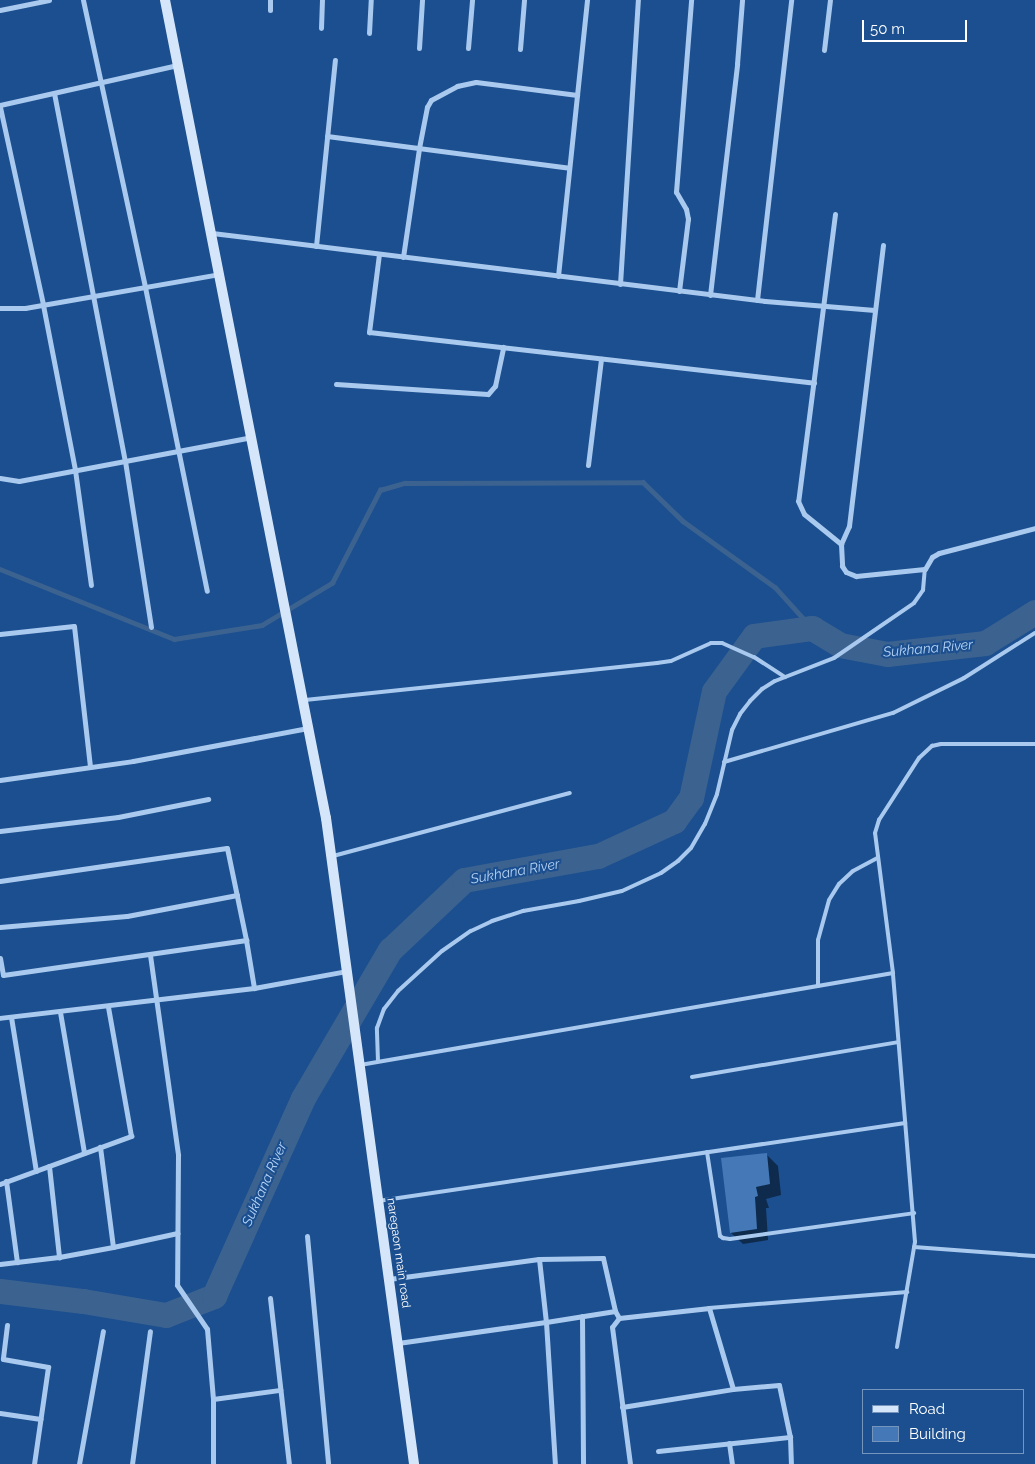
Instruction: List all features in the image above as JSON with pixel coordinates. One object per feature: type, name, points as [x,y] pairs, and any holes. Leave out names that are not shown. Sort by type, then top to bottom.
[{"type":"street","points":[[0,10],[49,0]]},
{"type":"street","points":[[83,0],[145,287],[207,591]]},
{"type":"street","name":"naregaon main road","points":[[166,0],[309,728],[332,856],[414,1464]]},
{"type":"street","points":[[270,0],[270,10]]},
{"type":"street","points":[[321,28],[322,0]]},
{"type":"street","points":[[369,33],[371,0]]},
{"type":"street","points":[[419,48],[422,0]]},
{"type":"street","points":[[468,48],[472,0]]},
{"type":"street","points":[[520,50],[524,0]]},
{"type":"street","points":[[558,276],[587,0]]},
{"type":"street","points":[[620,284],[638,0]]},
{"type":"street","points":[[680,291],[688,219],[686,209],[676,192],[691,0]]},
{"type":"street","points":[[710,294],[737,64],[742,0]]},
{"type":"street","points":[[757,300],[791,0]]},
{"type":"street","points":[[824,50],[830,0]]},
{"type":"street","points":[[316,246],[335,60]]},
{"type":"street","points":[[91,585],[75,470],[43,305],[0,106],[178,65]]},
{"type":"street","points":[[403,257],[427,107],[431,100],[456,86],[476,82],[577,95]]},
{"type":"street","points":[[54,94],[94,296],[124,461],[151,627]]},
{"type":"street","points":[[327,136],[569,168]]},
{"type":"street","points":[[835,214],[798,501],[804,514],[841,544]]},
{"type":"street","points":[[212,233],[757,300],[875,310]]},
{"type":"street","points":[[883,246],[849,526],[841,544],[842,566],[856,576],[925,569],[932,557],[939,553],[1035,528]]},
{"type":"street","points":[[379,254],[369,332],[814,383]]},
{"type":"street","points":[[0,308],[43,305],[220,274]]},
{"type":"street","points":[[336,384],[488,394],[495,386],[503,347]]},
{"type":"street","points":[[588,465],[600,359]]},
{"type":"street","points":[[0,478],[18,481],[252,437]]},
{"type":"street","points":[[0,634],[74,626],[90,767]]},
{"type":"street","points":[[0,780],[133,761],[309,728]]},
{"type":"street","points":[[0,831],[118,817],[208,799]]},
{"type":"street","points":[[0,881],[227,848],[254,988]]},
{"type":"street","points":[[0,928],[127,916],[237,895]]},
{"type":"street","points":[[0,958],[3,975],[246,940]]},
{"type":"street","points":[[150,955],[178,1155],[177,1286],[198,1313],[207,1329],[212,1399],[213,1464]]},
{"type":"street","points":[[0,1018],[108,1007],[254,988],[347,971]]},
{"type":"street","points":[[17,1262],[3,1183],[131,1136],[108,1007]]},
{"type":"street","points":[[60,1012],[84,1153]]},
{"type":"street","points":[[11,1017],[36,1170]]},
{"type":"street","points":[[100,1147],[113,1247]]},
{"type":"street","points":[[49,1166],[59,1257]]},
{"type":"street","points":[[0,1264],[59,1257],[178,1233]]},
{"type":"street","points":[[307,1236],[328,1464]]},
{"type":"street","points":[[389,1279],[539,1259],[603,1258],[615,1311],[619,1318]]},
{"type":"street","points":[[539,1259],[546,1322],[554,1464]]},
{"type":"street","points":[[270,1298],[289,1464]]},
{"type":"street","points":[[630,1464],[612,1327],[619,1318],[709,1308],[733,1390]]},
{"type":"street","points":[[398,1343],[615,1311]]},
{"type":"street","points":[[582,1316],[583,1464]]},
{"type":"street","points":[[7,1325],[1,1359],[48,1367],[34,1464]]},
{"type":"street","points":[[79,1464],[103,1332]]},
{"type":"street","points":[[132,1464],[150,1332]]},
{"type":"street","points":[[622,1407],[779,1385],[790,1437],[791,1464]]},
{"type":"street","points":[[212,1399],[280,1390]]},
{"type":"street","points":[[0,1412],[41,1419]]},
{"type":"street","points":[[658,1451],[790,1437]]},
{"type":"street","points":[[730,1443],[732,1464]]},
{"type":"lane","points":[[378,1062],[377,1028],[384,1009],[398,991],[442,951],[471,931],[492,921],[523,911],[622,891],[661,873],[678,861],[691,848],[705,824],[717,794],[732,730],[740,714],[762,689],[785,677],[834,658],[914,603],[923,590],[925,569]]},
{"type":"lane","points":[[724,762],[893,713],[964,678],[1035,633]]},
{"type":"lane","points":[[303,700],[657,663],[671,661],[711,643],[722,643],[754,657],[785,677]]},
{"type":"lane","points":[[897,1347],[914,1247],[914,1213],[904,1123],[893,973],[876,858],[875,833],[879,820],[925,750],[941,744],[1035,744]]},
{"type":"lane","points":[[332,856],[570,792]]},
{"type":"lane","points":[[818,986],[818,940],[829,900],[840,884],[853,871],[876,858]]},
{"type":"lane","points":[[360,1064],[893,973]]},
{"type":"lane","points":[[692,1077],[898,1042]]},
{"type":"lane","points":[[378,1200],[904,1123]]},
{"type":"lane","points":[[707,1152],[720,1236],[722,1238],[730,1239],[914,1213]]},
{"type":"lane","points":[[914,1247],[1035,1256]]},
{"type":"lane","points":[[709,1308],[907,1292]]},
{"type":"building","points":[[767,1153],[770,1184],[756,1187],[758,1196],[755,1197],[757,1229],[730,1233],[721,1158]]},
{"type":"waterway","points":[[0,569],[174,639],[262,625],[332,583],[380,490],[405,483],[643,482],[683,521],[775,587],[812,628]]},
{"type":"waterway","name":"Sukhana River","points":[[0,1291],[83,1301],[166,1315],[214,1296],[303,1098],[390,950],[464,880],[598,856],[674,821],[691,798],[714,691],[754,636],[812,628],[840,645],[887,654],[985,643],[1035,612]]}]
